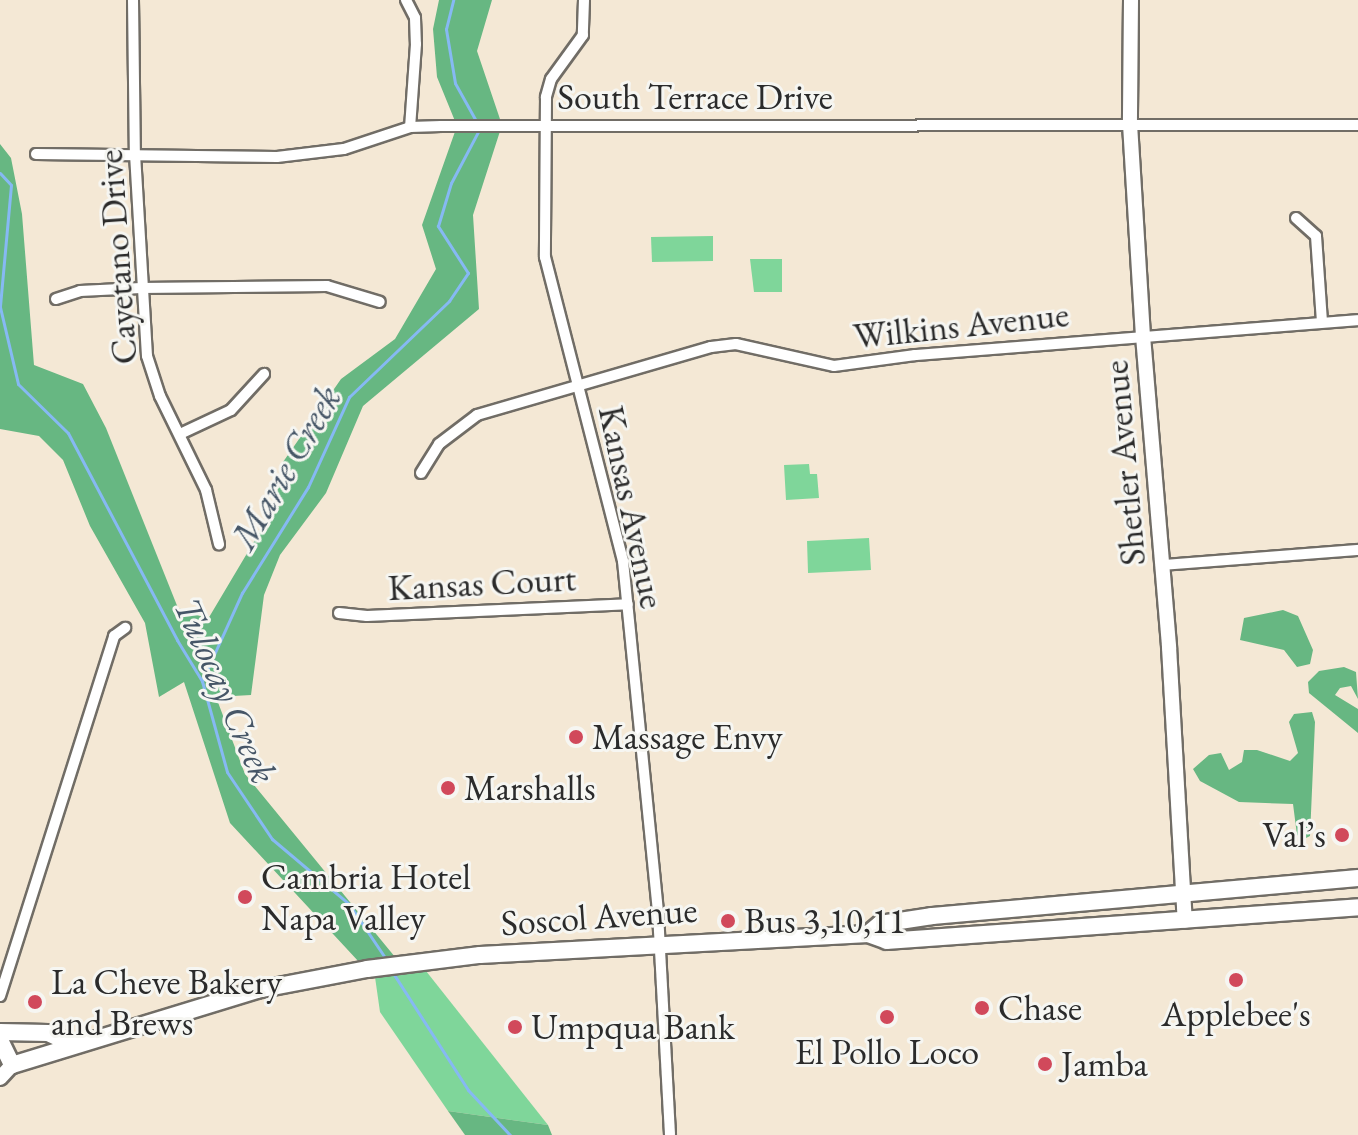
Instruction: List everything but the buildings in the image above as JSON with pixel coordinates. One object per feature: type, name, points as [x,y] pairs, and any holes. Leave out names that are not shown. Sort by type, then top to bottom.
[{"type":"main road","name":"Soscol Avenue","points":[[868,934],[880,924],[932,916],[1358,878]]},
{"type":"main road","name":"Soscol Avenue","points":[[6,1066],[257,990],[367,969],[480,955],[868,934],[887,941],[1358,907]]},
{"type":"main road","points":[[0,1032],[48,1033],[72,1044]]},
{"type":"main road","points":[[0,1040],[6,1066]]},
{"type":"street","name":"Cayetano Drive","points":[[133,0],[135,154],[147,356],[160,396],[206,490],[219,544]]},
{"type":"street","points":[[406,0],[415,18],[416,44],[410,127]]},
{"type":"street","name":"Kansas Avenue","points":[[584,0],[583,35],[551,79],[545,125],[545,257],[623,561],[660,945],[670,1135]]},
{"type":"street","name":"Shetler Avenue","points":[[1131,0],[1130,124],[1143,336],[1163,565],[1185,921]]},
{"type":"street","name":"South Terrace Drive","points":[[36,154],[277,157],[344,149],[410,127],[441,126],[1358,125]]},
{"type":"street","points":[[1296,218],[1316,236],[1322,322]]},
{"type":"street","points":[[56,299],[80,291],[141,288],[327,286],[380,302]]},
{"type":"street","name":"Wilkins Avenue","points":[[421,473],[439,444],[477,415],[577,388],[675,356],[736,344],[834,366],[915,355],[1358,320]]},
{"type":"street","points":[[180,434],[231,410],[264,374]]},
{"type":"street","points":[[1163,565],[1358,550]]},
{"type":"street","name":"Kansas Court","points":[[339,613],[367,616],[628,604]]},
{"type":"street","points":[[0,994],[114,636],[125,628]]},
{"type":"street","name":"Soscol Avenue","points":[[0,1078],[6,1066]]},
{"type":"green space","points":[[439,0],[492,0],[477,51],[502,125],[473,215],[479,309],[363,406],[326,493],[280,555],[264,595],[251,695],[216,697],[245,774],[395,957],[359,962],[230,823],[184,682],[159,697],[145,623],[90,526],[63,460],[39,436],[0,429],[0,144],[11,158],[22,214],[34,365],[83,384],[106,428],[178,608],[208,619],[274,508],[283,462],[341,379],[395,339],[436,269],[422,225],[457,126],[437,77],[433,29]]},
{"type":"green space","points":[[713,236],[713,261],[652,262],[651,237]]},
{"type":"green space","points":[[750,259],[782,259],[782,292],[754,292]]},
{"type":"green space","points":[[809,464],[810,474],[817,474],[819,498],[786,500],[784,465]]},
{"type":"green space","points":[[869,538],[871,570],[808,573],[807,541]]},
{"type":"green space","points":[[1283,610],[1298,616],[1313,650],[1310,664],[1297,667],[1284,650],[1240,640],[1244,618]]},
{"type":"green space","points":[[1344,667],[1356,672],[1358,699],[1351,686],[1340,688],[1335,695],[1358,709],[1358,733],[1309,693],[1308,682],[1319,671]]},
{"type":"green space","points":[[1312,712],[1315,722],[1310,836],[1304,839],[1297,835],[1293,804],[1239,802],[1200,781],[1193,769],[1209,755],[1221,753],[1229,770],[1242,762],[1244,750],[1257,750],[1290,761],[1298,753],[1289,722],[1294,714]]},
{"type":"green space","points":[[426,971],[548,1125],[448,1111],[380,1012],[375,977]]},
{"type":"green space","points":[[448,1111],[548,1125],[552,1135],[465,1135]]},
{"type":"waterway","name":"Marie Creek","points":[[202,681],[242,593],[308,487],[349,397],[449,301],[468,273],[438,226],[451,183],[480,128],[455,83],[446,29],[453,0]]},
{"type":"waterway","name":"Tulocay Creek","points":[[0,173],[11,185],[0,307],[18,384],[68,433],[177,640],[202,681],[227,772],[272,839],[349,904],[386,959]]},
{"type":"waterway","name":"Tulocay Creek","points":[[393,973],[468,1090],[510,1135]]},
{"type":"place","name":"Massage Envy","points":[[576,737]]},
{"type":"place","name":"Marshalls","points":[[448,788]]},
{"type":"place","name":"Val’s","points":[[1342,835]]},
{"type":"place","name":"Cambria Hotel Napa Valley","points":[[245,897]]},
{"type":"place","name":"Bus 3,10,11","points":[[728,921]]},
{"type":"place","name":"Applebee's","points":[[1236,980]]},
{"type":"place","name":"La Cheve Bakery and Brews","points":[[35,1002]]},
{"type":"place","name":"Chase","points":[[982,1008]]},
{"type":"place","name":"El Pollo Loco","points":[[887,1017]]},
{"type":"place","name":"Umpqua Bank","points":[[515,1027]]},
{"type":"place","name":"Jamba","points":[[1045,1064]]}]
